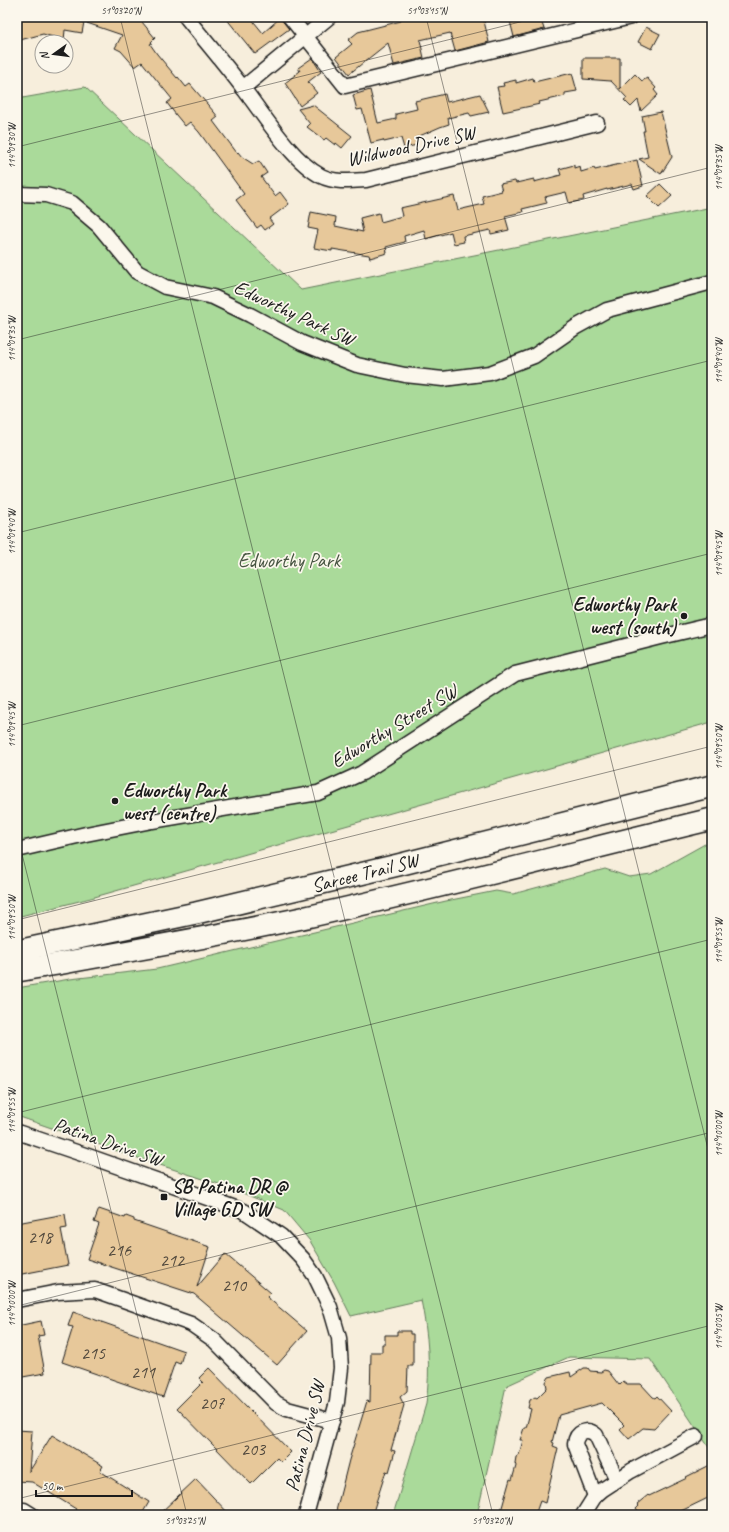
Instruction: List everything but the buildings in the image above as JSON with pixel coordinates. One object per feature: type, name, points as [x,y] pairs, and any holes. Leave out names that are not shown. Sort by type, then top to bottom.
[{"type":"highway","name":"Sarcee Trail SW","points":[[17,951],[227,906],[398,865],[712,786]]},
{"type":"highway","name":"Sarcee Trail SW","points":[[17,971],[94,958],[302,918],[462,881],[712,819]]},
{"type":"street","name":"Wildwood Drive SW","points":[[186,17],[286,144],[308,167],[322,176],[345,182],[366,180],[597,123]]},
{"type":"street","points":[[290,17],[345,86],[631,17]]},
{"type":"street","points":[[243,88],[304,36],[329,17]]},
{"type":"street","name":"Edworthy Park SW","points":[[17,194],[46,195],[72,203],[99,226],[137,272],[164,287],[213,297],[302,343],[358,365],[406,375],[443,379],[490,373],[534,356],[576,327],[607,310],[712,282]]},
{"type":"street","name":"Edworthy Street SW","points":[[17,850],[137,824],[318,793],[362,773],[515,674],[712,625]]},
{"type":"street","name":"Patina Drive SW","points":[[17,1132],[230,1206],[259,1220],[281,1236],[303,1259],[315,1276],[324,1293],[334,1319],[339,1338],[341,1368],[337,1402],[306,1515]]},
{"type":"street","points":[[17,1300],[58,1292],[95,1290],[192,1324],[214,1340],[276,1403],[287,1409],[332,1422]]},
{"type":"street","points":[[595,1496],[575,1444],[576,1437],[582,1432],[590,1431],[596,1435],[617,1480]]},
{"type":"street","points":[[583,1515],[595,1496],[617,1480],[630,1471],[696,1436]]},
{"type":"street","points":[[17,1510],[24,1510],[32,1515]]},
{"type":"green space","name":"Edworthy Park","points":[[85,87],[301,290],[712,207],[712,722],[91,898],[17,917],[17,99]]},
{"type":"green space","points":[[712,840],[712,1452],[650,1359],[569,1357],[506,1386],[477,1515],[393,1515],[426,1404],[428,1391],[428,1351],[421,1300],[351,1316],[334,1282],[310,1241],[284,1210],[228,1187],[129,1155],[17,1116],[17,988],[70,979],[157,969],[446,901],[496,891],[513,894],[605,869],[629,877],[651,874]]},
{"type":"place","name":"Edworthy Park west (south)","points":[[684,616]]},
{"type":"place","name":"Edworthy Park west (centre)","points":[[115,801]]},
{"type":"place","name":"SB Patina DR @ Village GD SW","points":[[164,1197]]}]
